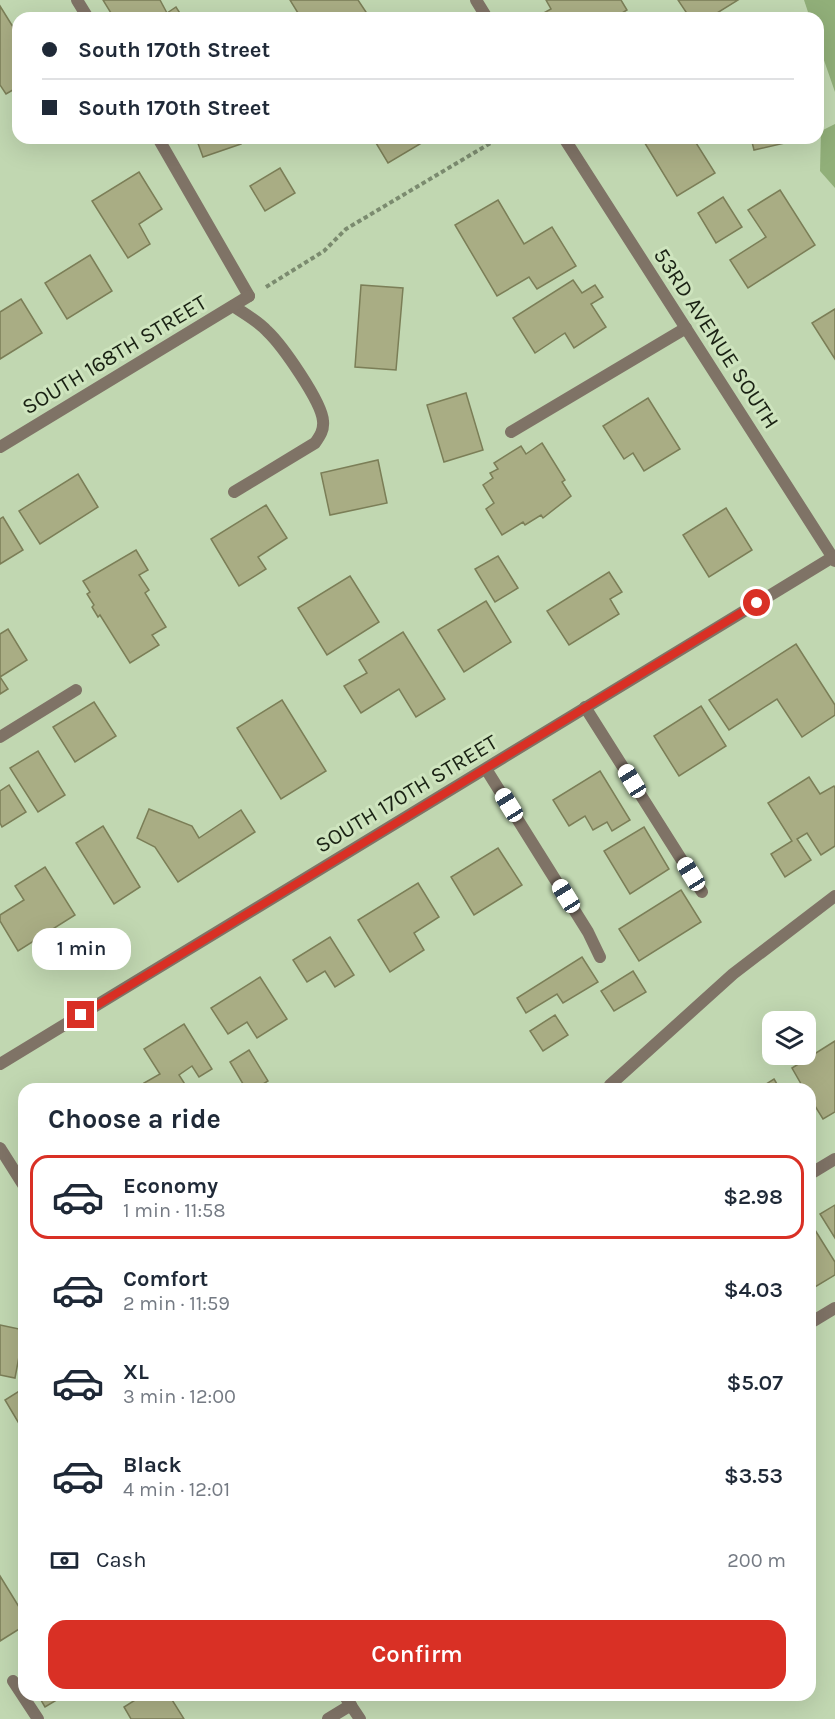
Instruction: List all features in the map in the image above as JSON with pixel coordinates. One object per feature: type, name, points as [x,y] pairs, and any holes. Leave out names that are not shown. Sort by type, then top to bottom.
[{"type":"street","points":[[161,144],[249,296]]},
{"type":"street","name":"53RD AVENUE SOUTH","points":[[568,144],[834,559]]},
{"type":"street","name":"SOUTH 168TH STREET","points":[[0,447],[249,296]]},
{"type":"street","points":[[233,306],[265,329],[279,344],[318,405],[323,421],[322,434],[315,443],[234,492]]},
{"type":"street","points":[[511,432],[686,328]]},
{"type":"street","name":"SOUTH 170TH STREET","points":[[0,1064],[486,769],[585,706],[834,559]]},
{"type":"street","points":[[0,737],[76,690]]},
{"type":"street","points":[[585,706],[702,892]]},
{"type":"street","points":[[486,769],[588,932],[600,957]]},
{"type":"street","points":[[612,1083],[734,975],[835,896]]},
{"type":"street","points":[[0,1148],[18,1176]]},
{"type":"street","points":[[816,1170],[835,1159]]},
{"type":"street","points":[[816,1319],[835,1308]]},
{"type":"street","points":[[14,1681],[18,1687]]},
{"type":"street","points":[[27,1701],[38,1719]]},
{"type":"street","points":[[328,1719],[347,1701]]},
{"type":"street","points":[[349,1701],[360,1719]]},
{"type":"path","points":[[249,296],[280,280],[324,251],[346,229],[489,144]]},
{"type":"green space","points":[[804,0],[835,0],[835,92],[824,60],[824,12],[808,12]]},
{"type":"green space","points":[[835,124],[835,188],[820,171],[821,144],[824,144],[824,130]]},
{"type":"building","points":[[103,0],[160,0],[166,12],[110,12]]},
{"type":"building","points":[[290,0],[358,0],[366,12],[297,12]]},
{"type":"building","points":[[546,0],[621,0],[627,10],[624,12],[546,12],[551,9]]},
{"type":"building","points":[[678,0],[738,0],[719,12],[686,12]]},
{"type":"building","points":[[0,6],[12,25],[12,90],[6,94],[0,85]]},
{"type":"building","points":[[176,7],[179,12],[168,12]]},
{"type":"building","points":[[198,144],[241,144],[203,157]]},
{"type":"building","points":[[377,144],[420,144],[388,163]]},
{"type":"building","points":[[645,144],[697,144],[715,173],[677,196]]},
{"type":"building","points":[[752,144],[780,144],[754,150]]},
{"type":"building","points":[[280,168],[295,193],[265,211],[250,186]]},
{"type":"building","points":[[139,172],[162,209],[139,224],[150,244],[128,258],[92,201]]},
{"type":"building","points":[[780,190],[815,245],[748,288],[730,260],[766,237],[748,210]]},
{"type":"building","points":[[723,197],[742,227],[716,243],[698,213]]},
{"type":"building","points":[[498,200],[524,244],[552,227],[576,266],[537,289],[529,277],[497,296],[455,225]]},
{"type":"building","points":[[90,255],[112,291],[67,319],[45,283]]},
{"type":"building","points":[[573,280],[582,293],[595,285],[603,297],[591,304],[606,327],[574,348],[565,333],[535,353],[513,318]]},
{"type":"building","points":[[361,285],[403,288],[396,370],[355,367]]},
{"type":"building","points":[[21,299],[42,333],[0,359],[0,312]]},
{"type":"building","points":[[835,309],[835,359],[812,323]]},
{"type":"building","points":[[466,393],[483,450],[444,462],[427,405]]},
{"type":"building","points":[[648,398],[680,449],[644,471],[633,453],[624,459],[603,426]]},
{"type":"building","points":[[542,443],[565,480],[562,482],[571,496],[543,518],[541,515],[525,525],[523,522],[502,535],[486,509],[494,503],[483,485],[493,478],[490,473],[498,469],[494,463],[521,446],[526,454]]},
{"type":"building","points":[[378,460],[387,503],[330,515],[321,473]]},
{"type":"building","points":[[78,474],[98,507],[40,544],[19,511]]},
{"type":"building","points":[[266,505],[287,538],[258,557],[266,569],[239,586],[211,539]]},
{"type":"building","points":[[726,508],[752,550],[709,577],[683,535]]},
{"type":"building","points":[[3,517],[23,550],[0,564],[0,519]]},
{"type":"building","points":[[136,550],[148,570],[139,575],[149,590],[145,593],[166,627],[152,635],[159,645],[130,663],[100,615],[98,617],[92,607],[94,605],[87,594],[90,592],[83,581]]},
{"type":"building","points":[[498,556],[518,588],[495,602],[475,569]]},
{"type":"building","points":[[609,572],[622,592],[610,599],[619,614],[569,645],[547,611]]},
{"type":"building","points":[[350,576],[379,622],[327,655],[298,608]]},
{"type":"building","points":[[486,601],[511,642],[464,672],[438,630]]},
{"type":"building","points":[[8,629],[27,660],[0,677],[0,634]]},
{"type":"building","points":[[403,632],[445,699],[416,717],[399,689],[361,713],[344,686],[367,673],[359,660]]},
{"type":"building","points":[[796,644],[835,705],[835,715],[802,737],[777,699],[729,730],[709,700]]},
{"type":"building","points":[[0,677],[8,689],[0,694]]},
{"type":"building","points":[[282,700],[326,771],[281,799],[237,728]]},
{"type":"building","points":[[94,702],[116,736],[75,762],[53,727]]},
{"type":"building","points":[[701,706],[726,746],[679,776],[654,736]]},
{"type":"building","points":[[38,751],[65,795],[38,812],[10,768]]},
{"type":"building","points":[[600,771],[630,820],[612,831],[607,822],[593,830],[585,816],[569,826],[553,800]]},
{"type":"building","points":[[809,777],[820,794],[834,786],[835,788],[835,846],[821,855],[807,833],[797,839],[811,860],[785,877],[771,854],[792,841],[768,803]]},
{"type":"building","points":[[9,785],[26,812],[2,827],[0,791]]},
{"type":"building","points":[[149,809],[192,826],[199,838],[241,810],[255,832],[178,882],[155,847],[137,838]]},
{"type":"building","points":[[103,826],[140,887],[114,904],[76,843]]},
{"type":"building","points":[[644,827],[669,869],[630,894],[604,851]]},
{"type":"building","points":[[498,848],[522,885],[474,915],[451,877]]},
{"type":"building","points":[[45,867],[75,915],[18,951],[0,921],[0,915],[24,900],[15,886]]},
{"type":"building","points":[[418,883],[439,917],[414,933],[424,950],[390,972],[358,920]]},
{"type":"building","points":[[681,890],[701,922],[639,961],[619,929]]},
{"type":"building","points":[[330,937],[354,975],[335,987],[325,971],[307,982],[293,960]]},
{"type":"building","points":[[582,957],[598,982],[563,1003],[557,994],[526,1013],[517,998]]},
{"type":"building","points":[[633,971],[646,992],[614,1011],[601,991]]},
{"type":"building","points":[[260,977],[287,1019],[257,1038],[247,1022],[228,1034],[211,1008]]},
{"type":"building","points":[[555,1015],[568,1035],[543,1051],[530,1031]]},
{"type":"building","points":[[184,1024],[212,1069],[199,1077],[192,1066],[179,1075],[184,1083],[144,1083],[160,1074],[144,1049]]},
{"type":"building","points":[[835,1041],[835,1112],[823,1119],[816,1108],[816,1083],[801,1083],[792,1068],[797,1065],[816,1065],[816,1053]]},
{"type":"building","points":[[249,1050],[268,1081],[242,1083],[230,1062]]},
{"type":"building","points":[[835,1205],[835,1238],[820,1214]]},
{"type":"building","points":[[816,1232],[835,1262],[835,1275],[816,1286]]},
{"type":"building","points":[[0,1325],[18,1329],[18,1362],[15,1378],[0,1375]]},
{"type":"building","points":[[18,1392],[18,1422],[5,1400]]},
{"type":"building","points":[[0,1576],[18,1605],[18,1630],[0,1641]]},
{"type":"building","points":[[42,1701],[55,1701],[45,1707]]},
{"type":"building","points":[[134,1701],[173,1701],[184,1719],[131,1719],[124,1707]]},
{"type":"route","points":[[81,1015],[757,603]]}]
